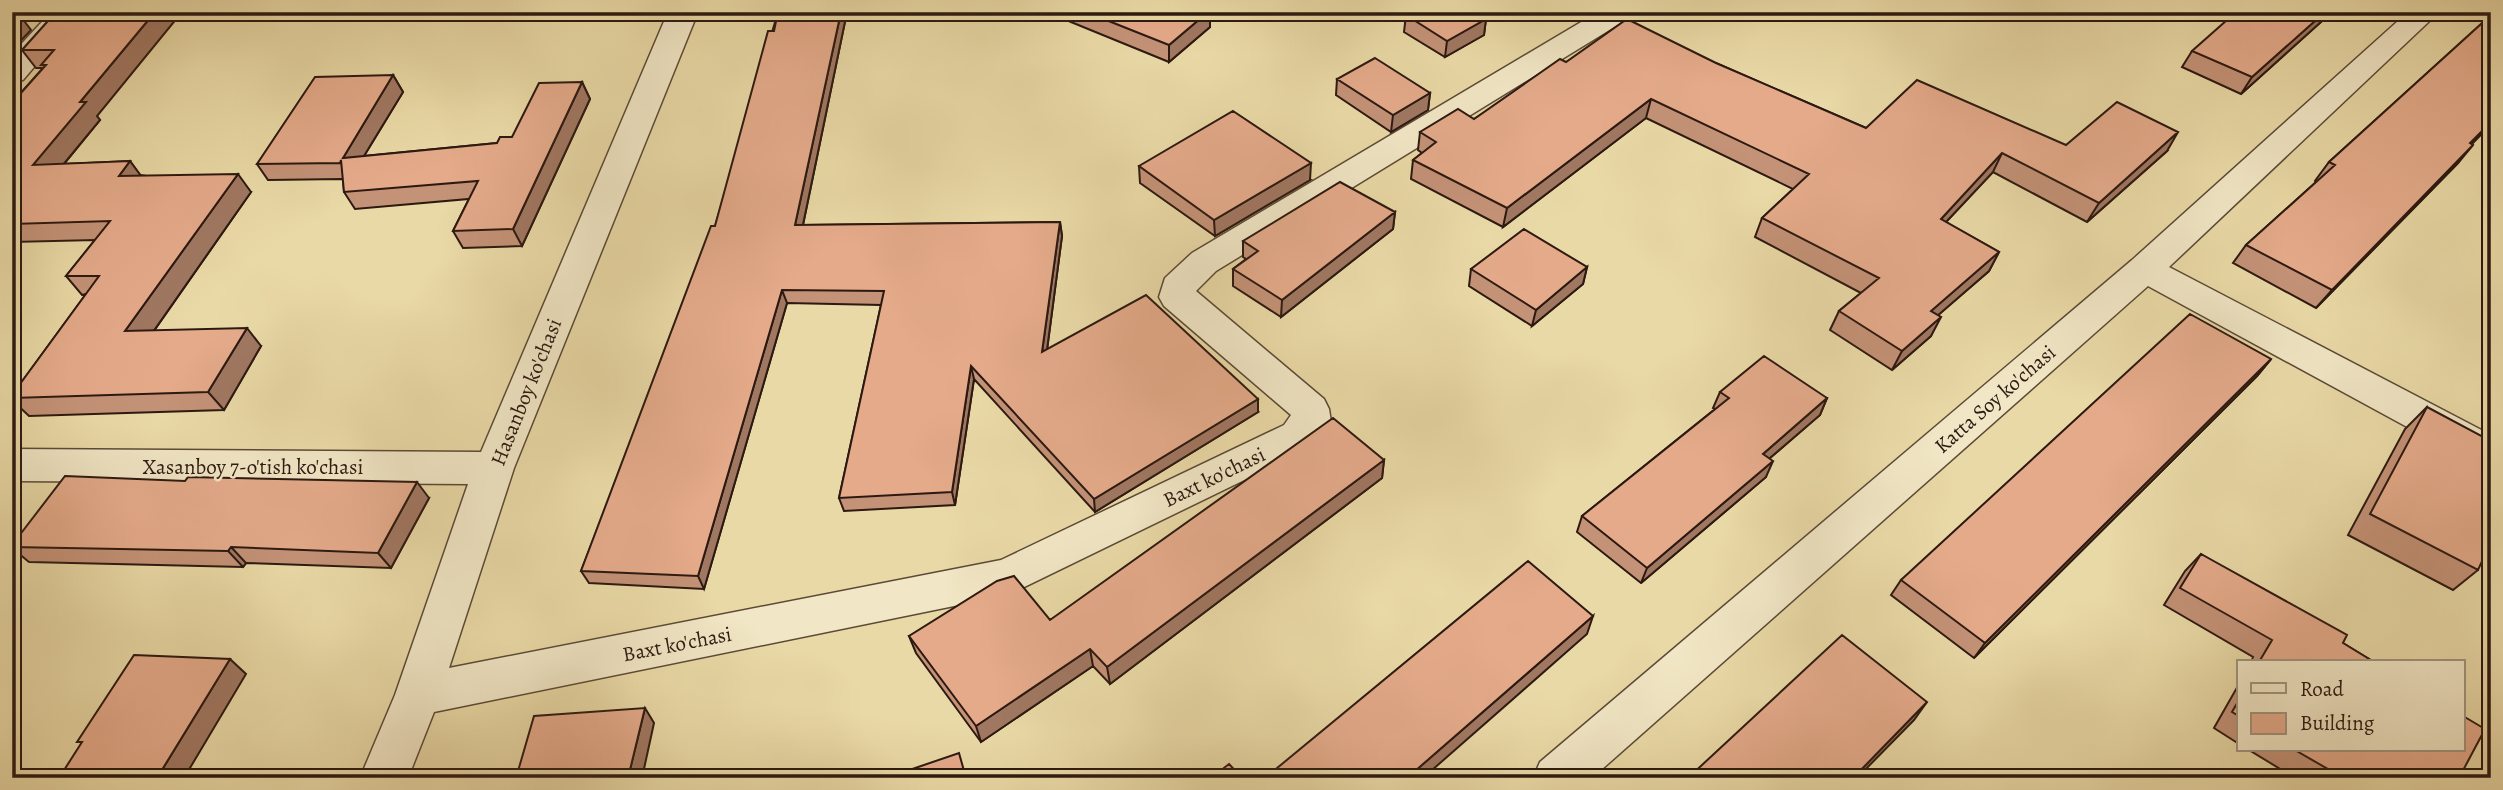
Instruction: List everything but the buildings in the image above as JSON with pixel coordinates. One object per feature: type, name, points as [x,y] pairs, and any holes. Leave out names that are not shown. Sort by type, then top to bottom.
[{"type":"street","points":[[12,73],[67,12]]},
{"type":"street","name":"Hasanboy ko'chasi","points":[[384,778],[418,695],[494,468],[683,12]]},
{"type":"street","name":"Baxt ko'chasi","points":[[418,695],[1008,577],[1298,436],[1311,422],[1311,409],[1177,297],[1178,287],[1204,262],[1619,12]]},
{"type":"street","name":"Katta Soy ko'chasi","points":[[1558,778],[2145,268],[2425,12]]},
{"type":"street","points":[[2145,268],[2491,454]]},
{"type":"street","name":"Xasanboy 7-o'tish ko'chasi","points":[[12,465],[494,468]]}]
